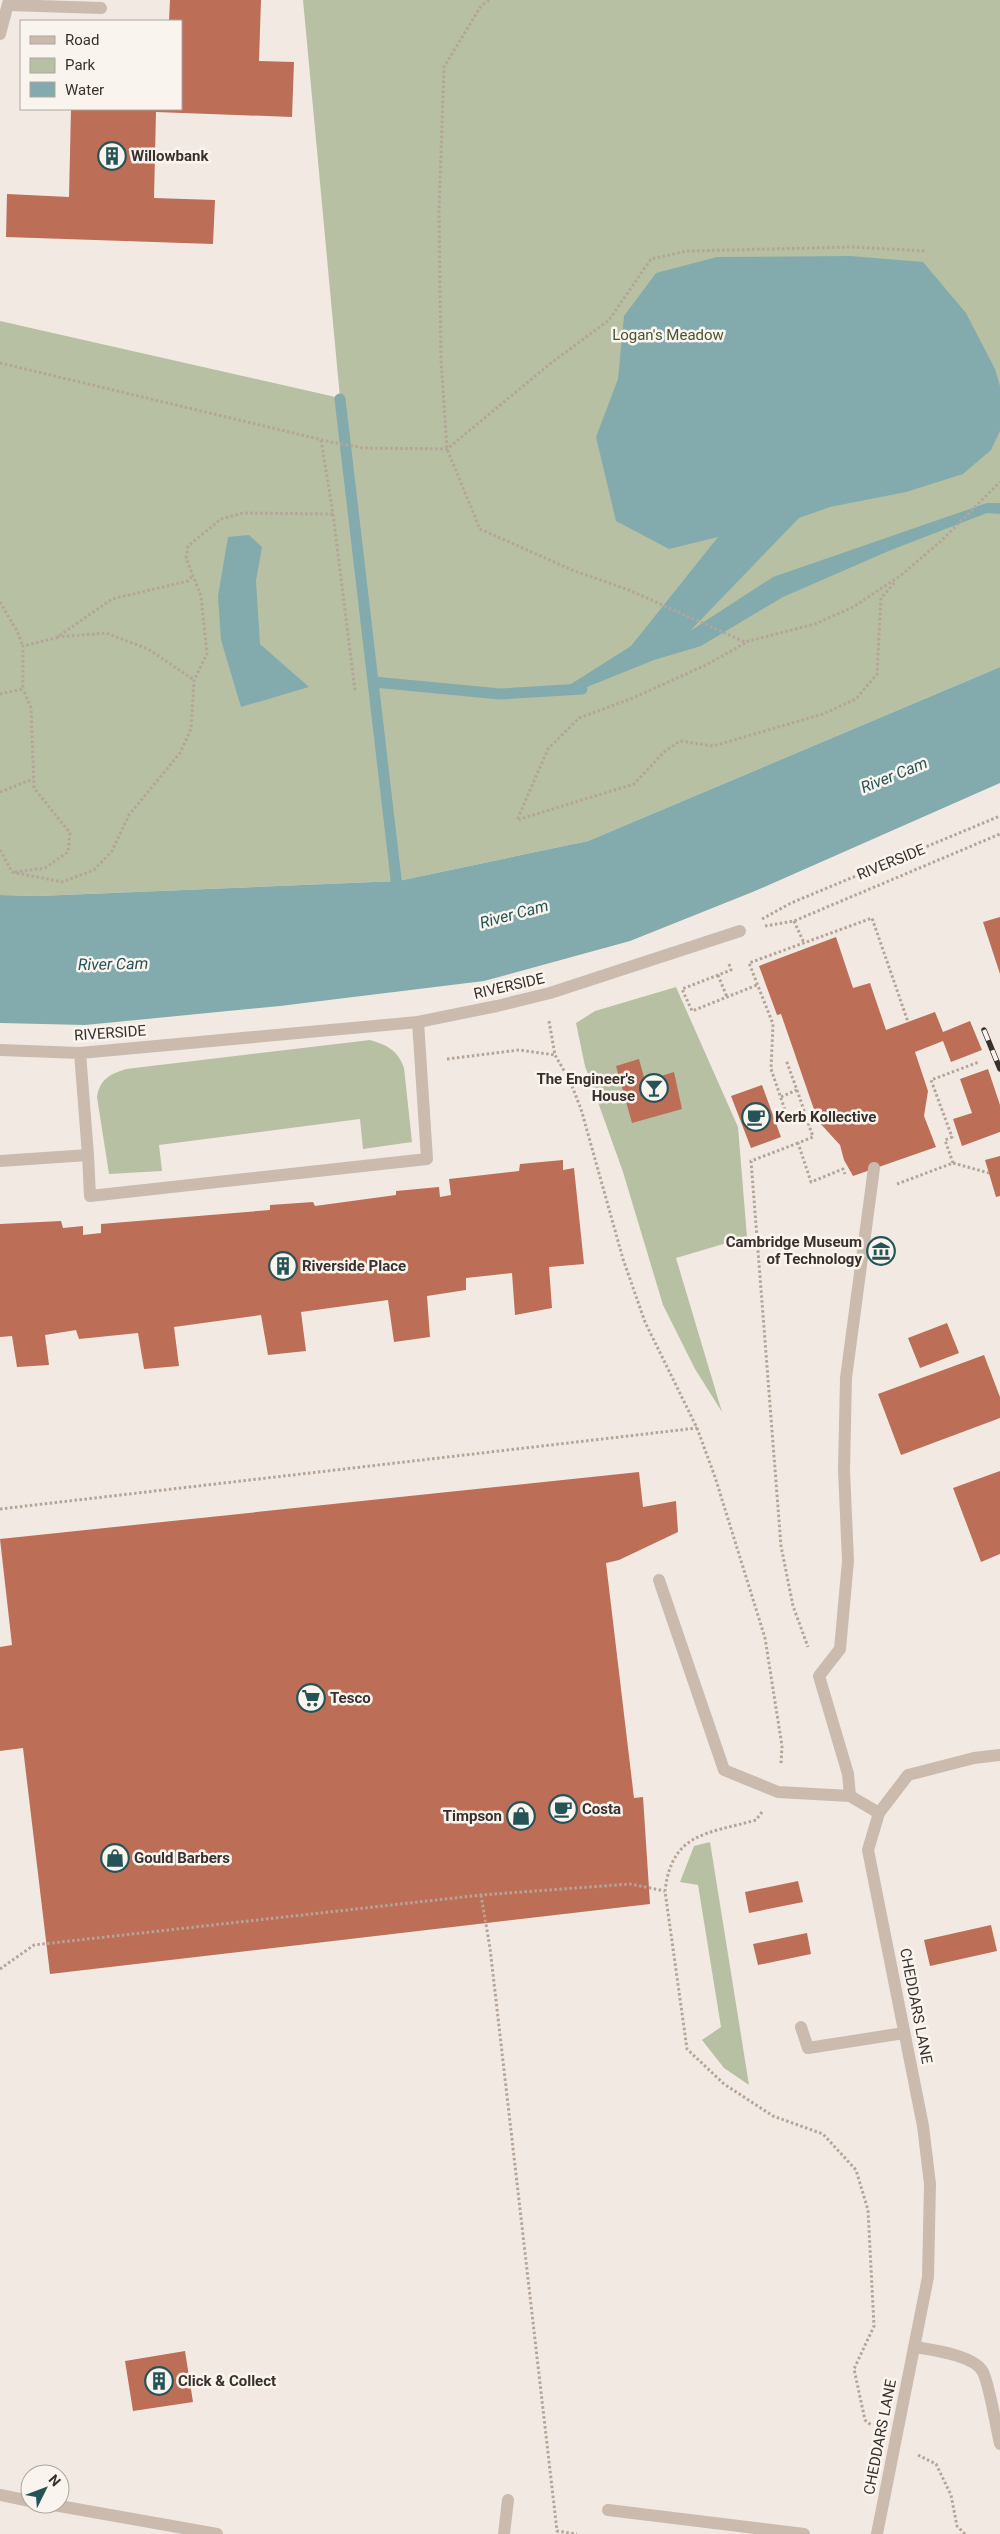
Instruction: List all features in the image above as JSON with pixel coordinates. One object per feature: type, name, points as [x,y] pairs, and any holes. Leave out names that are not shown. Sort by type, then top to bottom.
[{"type":"street","points":[[0,34],[9,2],[102,8]]},
{"type":"street","name":"RIVERSIDE","points":[[0,1050],[80,1053],[418,1022],[498,1006],[550,993],[740,931]]},
{"type":"street","points":[[80,1053],[90,1196],[427,1160],[418,1022]]},
{"type":"street","points":[[0,1161],[88,1155]]},
{"type":"street","points":[[850,1796],[848,1774],[819,1676],[840,1649],[848,1561],[844,1470],[846,1378],[874,1168]]},
{"type":"street","points":[[659,1580],[724,1770],[778,1792],[850,1796],[879,1813]]},
{"type":"street","name":"CHEDDARS LANE","points":[[877,2534],[928,2277],[930,2184],[923,2126],[868,1850],[879,1813],[908,1775],[974,1758],[1000,1755]]},
{"type":"street","points":[[801,2028],[808,2048],[904,2033]]},
{"type":"street","points":[[915,2347],[953,2354],[971,2362],[983,2371],[1000,2444]]},
{"type":"street","points":[[0,2495],[20,2499]]},
{"type":"street","points":[[504,2534],[508,2500]]},
{"type":"street","points":[[70,2508],[217,2534]]},
{"type":"street","points":[[608,2510],[804,2534]]},
{"type":"path","points":[[489,0],[481,6],[444,67],[440,212],[441,360],[447,449],[480,529],[572,570],[629,590],[746,642]]},
{"type":"path","points":[[0,363],[331,442],[363,448],[447,449],[550,363],[608,320],[650,259],[687,251],[852,247],[926,251]]},
{"type":"path","points":[[321,440],[333,514],[355,692]]},
{"type":"path","points":[[900,576],[881,598],[877,674],[856,699],[824,714],[713,746],[680,742],[664,752],[634,784],[517,820],[548,749],[579,718],[633,698],[708,664],[746,642],[815,624],[853,607],[900,576],[940,542],[992,493],[1000,482]]},
{"type":"path","points":[[12,872],[62,882],[94,870],[112,851],[129,815],[180,753],[191,729],[194,680],[207,654],[201,596],[186,558],[188,546],[221,519],[243,512],[333,514]]},
{"type":"path","points":[[56,638],[112,599],[188,581],[193,574]]},
{"type":"path","points":[[0,602],[17,631],[22,646],[23,688],[32,708],[34,788],[70,833],[68,852],[45,868],[12,872]]},
{"type":"path","points":[[22,646],[56,638],[106,633],[148,649],[194,680]]},
{"type":"path","points":[[0,694],[23,688]]},
{"type":"path","points":[[0,792],[33,779]]},
{"type":"path","points":[[740,931],[791,903],[1000,816]]},
{"type":"path","name":"RIVERSIDE","points":[[740,931],[794,921],[1000,834]]},
{"type":"path","points":[[0,850],[12,872]]},
{"type":"path","points":[[788,1119],[771,1069],[773,1024],[749,963],[872,918],[908,1022]]},
{"type":"path","points":[[794,921],[804,943]]},
{"type":"path","points":[[728,964],[731,970],[682,989],[692,1011],[758,985]]},
{"type":"path","points":[[718,975],[728,997]]},
{"type":"path","points":[[550,993],[548,1018],[555,1055],[570,1081],[581,1109],[623,1259],[645,1322],[697,1428],[765,1638],[782,1746],[778,1792],[756,1820],[692,1839],[677,1852],[668,1869],[665,1891],[688,2049],[724,2084],[773,2116],[823,2134],[856,2170],[868,2210],[874,2326],[854,2369],[864,2420],[895,2444],[936,2464],[951,2495],[957,2526],[965,2534]]},
{"type":"path","points":[[422,1062],[519,1050],[555,1055]]},
{"type":"path","points":[[786,1060],[813,1137],[751,1161],[781,1546],[793,1606],[819,1676]]},
{"type":"path","points":[[953,1163],[944,1140],[952,1137],[931,1080],[978,1062]]},
{"type":"path","points":[[781,1097],[797,1090]]},
{"type":"path","points":[[798,1143],[811,1182],[843,1169],[852,1192],[871,1189],[953,1163],[989,1173]]},
{"type":"path","points":[[0,1509],[697,1428]]},
{"type":"path","points":[[0,1969],[34,1946],[481,1895],[630,1884],[665,1891]]},
{"type":"path","points":[[481,1895],[490,1948],[557,2531],[577,2534]]},
{"type":"green space","name":"Logan's Meadow","points":[[303,0],[1000,0],[1000,667],[588,841],[398,881],[38,896],[0,895],[0,321],[340,398]]},
{"type":"green space","points":[[676,987],[738,1127],[747,1237],[676,1258],[722,1412],[695,1369],[663,1305],[623,1172],[585,1066],[576,1023],[595,1011]]},
{"type":"green space","points":[[370,1040],[391,1049],[402,1062],[412,1142],[363,1149],[360,1119],[159,1145],[162,1171],[109,1174],[97,1097],[103,1082],[115,1073],[126,1069]]},
{"type":"green space","points":[[710,1842],[749,2085],[724,2068],[702,2040],[721,2027],[698,1885],[680,1882],[694,1846]]},
{"type":"water","points":[[850,256],[923,262],[966,313],[995,369],[1000,386],[1000,431],[991,450],[963,474],[906,492],[830,507],[799,518],[690,631],[773,577],[987,503],[1000,503],[1000,514],[987,513],[891,550],[783,597],[701,646],[654,660],[582,689],[560,691],[631,646],[718,537],[669,549],[616,521],[596,437],[618,379],[624,316],[656,273],[717,257]]},
{"type":"water","points":[[249,535],[262,547],[256,581],[260,644],[309,687],[241,707],[221,640],[218,596],[228,537]]},
{"type":"water","name":"River Cam","points":[[1000,667],[1000,783],[755,891],[630,941],[484,981],[280,1006],[85,1025],[0,1023],[0,895],[38,896],[398,881],[588,841]]},
{"type":"building","name":"Willowbank","points":[[170,0],[261,0],[259,61],[294,62],[292,117],[156,112],[154,198],[215,200],[213,244],[6,237],[7,194],[69,197],[71,110],[182,110],[182,20],[169,20]]},
{"type":"building","points":[[1000,917],[1000,974],[983,922]]},
{"type":"building","points":[[836,937],[853,988],[870,983],[886,1030],[935,1012],[943,1032],[970,1021],[982,1050],[951,1062],[943,1041],[915,1052],[928,1091],[924,1116],[936,1147],[853,1176],[844,1160],[840,1145],[818,1121],[781,1014],[777,1015],[759,966]]},
{"type":"building","points":[[639,1059],[645,1081],[674,1072],[682,1109],[632,1123],[616,1066]]},
{"type":"building","points":[[988,1069],[1000,1105],[1000,1132],[962,1146],[953,1119],[972,1113],[960,1079]]},
{"type":"building","name":"Kerb Kollective","points":[[762,1085],[781,1137],[751,1148],[731,1096]]},
{"type":"building","points":[[1000,1156],[1000,1196],[996,1197],[985,1160]]},
{"type":"building","name":"Riverside Place","points":[[563,1160],[563,1170],[574,1168],[584,1264],[549,1267],[552,1308],[515,1315],[512,1273],[466,1278],[466,1290],[427,1296],[430,1337],[394,1342],[388,1300],[301,1312],[306,1351],[268,1355],[261,1315],[174,1327],[179,1366],[144,1369],[138,1333],[79,1339],[76,1330],[45,1335],[49,1365],[17,1367],[12,1336],[0,1337],[0,1224],[61,1221],[63,1228],[83,1226],[83,1235],[101,1233],[101,1224],[270,1210],[270,1205],[313,1202],[315,1206],[396,1195],[396,1191],[439,1187],[440,1197],[451,1195],[449,1179],[519,1171],[520,1164]]},
{"type":"building","points":[[947,1323],[959,1353],[920,1368],[908,1338]]},
{"type":"building","points":[[984,1355],[1000,1397],[1000,1418],[901,1455],[878,1394]]},
{"type":"building","points":[[1000,1471],[1000,1554],[981,1562],[953,1488]]},
{"type":"building","name":"Tesco","points":[[639,1472],[643,1507],[676,1501],[678,1532],[619,1560],[606,1563],[634,1798],[643,1797],[650,1904],[50,1974],[23,1748],[0,1751],[0,1647],[12,1645],[0,1539]]},
{"type":"building","points":[[798,1881],[803,1902],[749,1913],[745,1892]]},
{"type":"building","points":[[991,1925],[997,1951],[930,1966],[924,1940]]},
{"type":"building","points":[[807,1933],[811,1954],[758,1965],[753,1944]]},
{"type":"building","name":"Click & Collect","points":[[185,2351],[193,2402],[133,2411],[125,2361]]},
{"type":"waterway","points":[[340,399],[398,896]]},
{"type":"waterway","points":[[374,682],[500,694],[582,689]]},
{"type":"railway","points":[[984,1030],[1000,1069]]},
{"type":"place","name":"Willowbank","points":[[112,156]]},
{"type":"place","name":"The Engineer's House","points":[[654,1088]]},
{"type":"place","name":"Kerb Kollective","points":[[756,1117]]},
{"type":"place","name":"Cambridge Museum of Technology","points":[[881,1251]]},
{"type":"place","name":"Riverside Place","points":[[283,1266]]},
{"type":"place","name":"Tesco","points":[[311,1698]]},
{"type":"place","name":"Costa","points":[[563,1809]]},
{"type":"place","name":"Timpson","points":[[521,1816]]},
{"type":"place","name":"Gould Barbers","points":[[115,1858]]},
{"type":"place","name":"Click & Collect","points":[[159,2381]]}]
